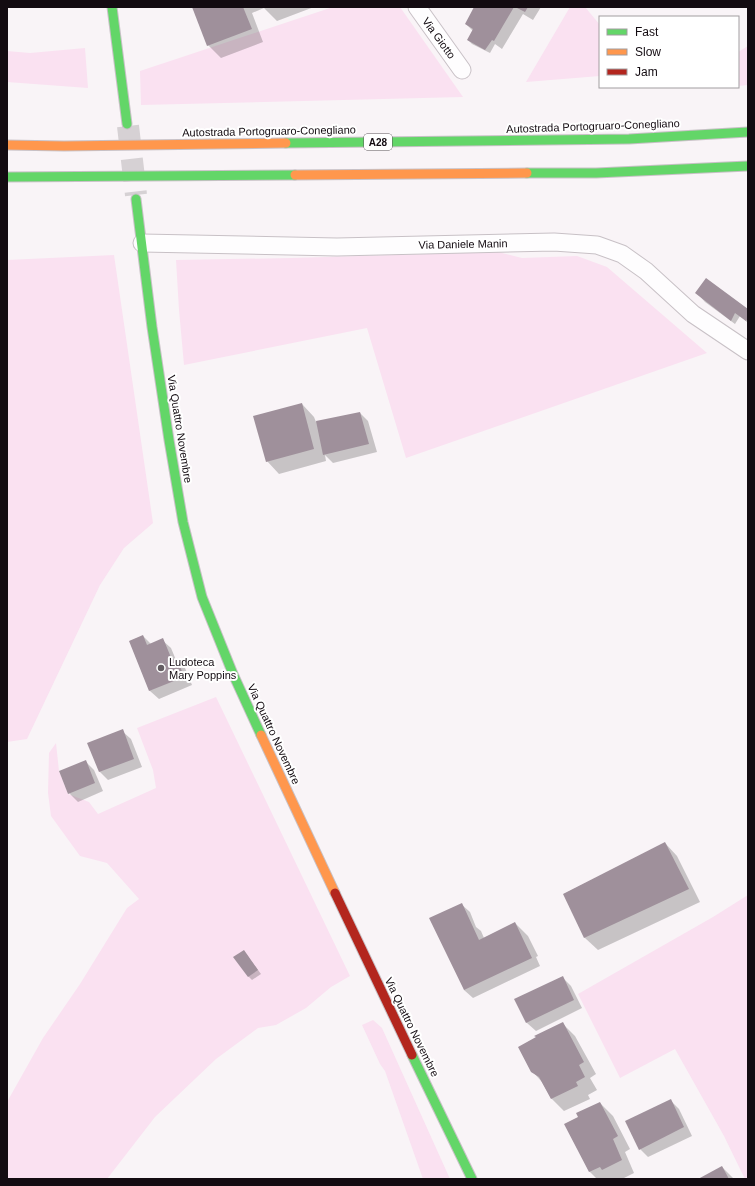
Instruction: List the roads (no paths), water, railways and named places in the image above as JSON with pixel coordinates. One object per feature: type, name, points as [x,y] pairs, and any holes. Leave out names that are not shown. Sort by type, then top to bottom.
[{"type":"main road","points":[[112,7],[127,124]]},
{"type":"main road","points":[[629,139],[700,126]]},
{"type":"main road","name":"Autostrada Portogruaro-Conegliano","points":[[7,145],[64,146],[629,139],[748,132]]},
{"type":"main road","points":[[7,177],[596,173],[748,166]]},
{"type":"main road","name":"Via Quattro Novembre","points":[[136,198],[152,327],[169,440],[183,522],[202,597],[236,681],[338,900],[472,1179]]},
{"type":"street","name":"Via Giotto","points":[[417,7],[462,70]]},
{"type":"street","name":"Via Daniele Manin","points":[[142,243],[337,247],[554,242],[597,245],[622,254],[646,271],[693,314],[748,351]]},
{"type":"tunnel","points":[[128,126],[136,195]]},
{"type":"place","name":"Ludoteca Mary Poppins","points":[[161,668]]}]
